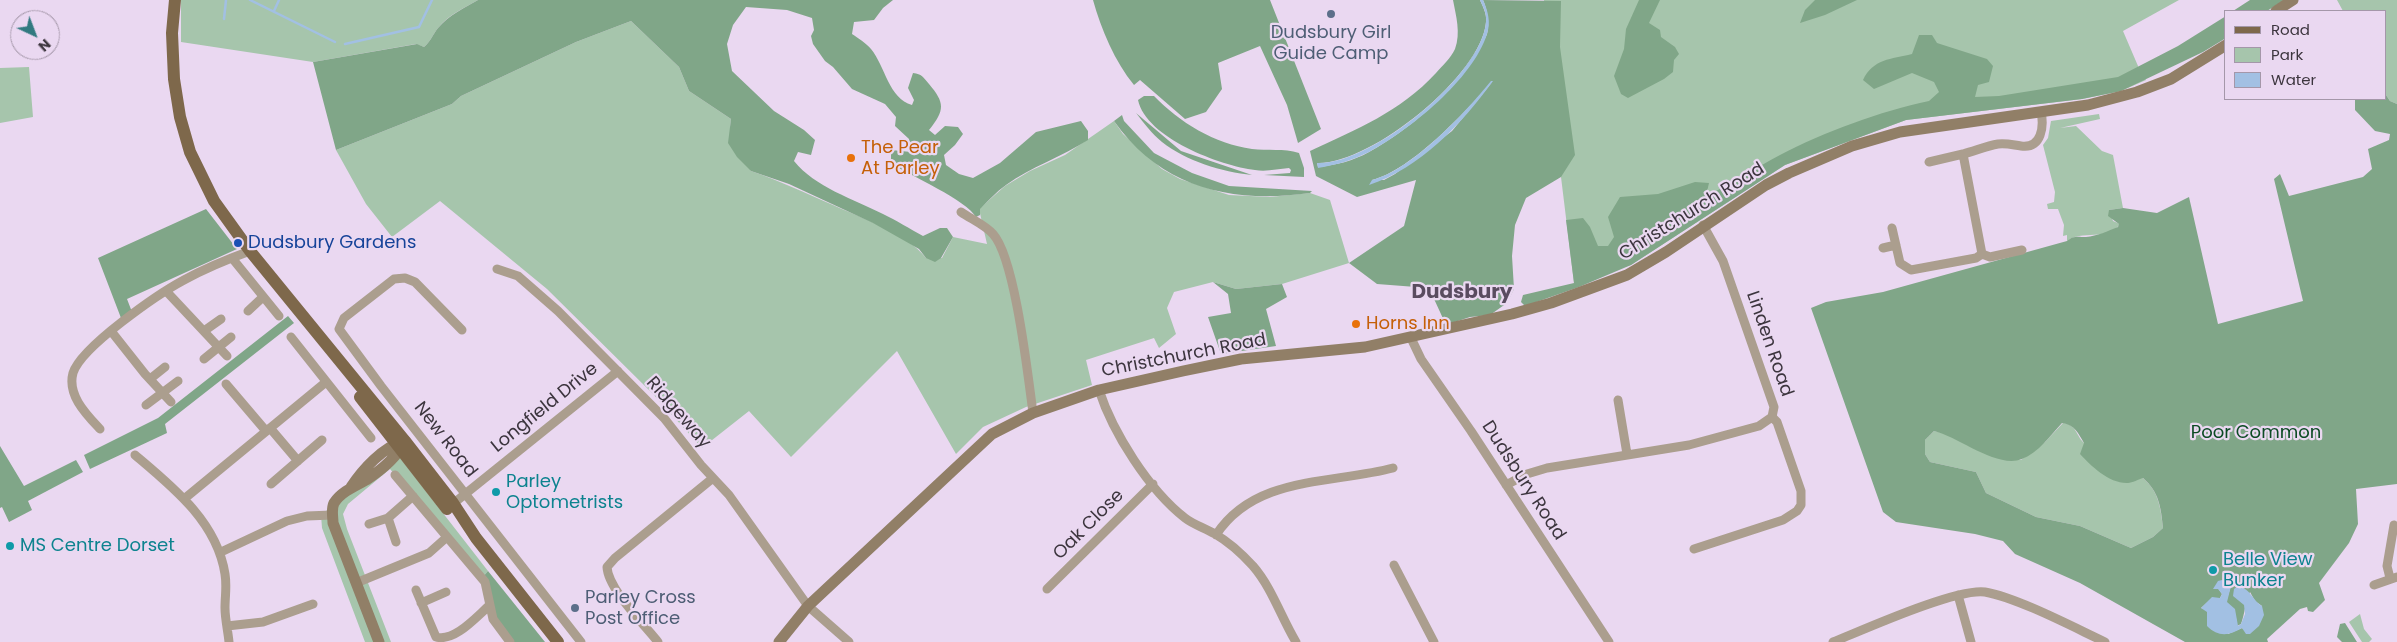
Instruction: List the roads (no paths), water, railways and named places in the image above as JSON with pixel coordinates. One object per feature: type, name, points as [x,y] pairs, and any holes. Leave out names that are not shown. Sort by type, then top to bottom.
[{"type":"main road","points":[[175,0],[172,33],[174,79],[190,152],[214,201],[250,251],[321,340],[362,402],[400,445],[559,642]]},
{"type":"main road","points":[[2277,10],[2292,0]]},
{"type":"main road","name":"Christchurch Road","points":[[779,642],[808,606],[992,434],[1033,413],[1099,390],[1241,359],[1365,347],[1411,338],[1551,303],[1627,274],[1666,252],[1703,226],[1781,177],[1852,146],[1900,132],[1946,123],[2041,112],[2088,104],[2137,92],[2170,79],[2224,45]]},
{"type":"main road","points":[[379,642],[333,523],[332,515],[334,504],[350,488],[368,478],[400,445]]},
{"type":"street","points":[[1928,162],[1998,144],[2013,143],[2020,146],[2028,146],[2035,143],[2041,136],[2043,122],[2041,112]]},
{"type":"street","points":[[1963,154],[1982,254]]},
{"type":"street","points":[[961,212],[993,235],[1006,261],[1020,329],[1033,413]]},
{"type":"street","name":"Linden Road","points":[[1506,485],[1526,474],[1546,468],[1689,445],[1758,426],[1772,418],[1774,407],[1723,261],[1703,226]]},
{"type":"street","points":[[1892,228],[1900,262],[1911,270],[1976,258],[1982,254]]},
{"type":"street","points":[[1882,248],[1896,245]]},
{"type":"street","points":[[1982,254],[1990,257],[2022,250]]},
{"type":"street","points":[[100,429],[84,412],[74,396],[73,374],[80,358],[111,332],[183,280],[250,251]]},
{"type":"street","points":[[232,258],[279,316]]},
{"type":"street","name":"Ridgeway","points":[[497,269],[518,276],[558,311],[664,418],[729,495],[808,606],[849,642]]},
{"type":"street","name":"New Road","points":[[462,330],[415,282],[405,278],[394,279],[344,318],[339,329],[381,386],[581,642]]},
{"type":"street","points":[[167,292],[227,356]]},
{"type":"street","points":[[248,311],[263,297]]},
{"type":"street","points":[[204,331],[221,319]]},
{"type":"street","points":[[111,332],[171,402]]},
{"type":"street","points":[[204,359],[231,337]]},
{"type":"street","points":[[291,337],[370,438]]},
{"type":"street","name":"Dudsbury Road","points":[[1411,338],[1421,359],[1608,642]]},
{"type":"street","points":[[150,379],[165,367]]},
{"type":"street","name":"Longfield Drive","points":[[450,506],[618,371]]},
{"type":"street","points":[[146,405],[178,381]]},
{"type":"street","points":[[184,499],[326,382]]},
{"type":"street","points":[[226,384],[298,461]]},
{"type":"street","points":[[1099,390],[1105,410],[1153,484],[1185,518],[1216,534],[1234,548],[1262,578],[1296,642]]},
{"type":"street","points":[[1618,400],[1627,454]]},
{"type":"street","points":[[1694,549],[1783,520],[1797,512],[1801,505],[1801,491],[1777,422],[1772,418]]},
{"type":"street","points":[[271,484],[322,440]]},
{"type":"street","points":[[135,455],[184,499],[215,538],[221,552],[228,589],[225,608],[229,642]]},
{"type":"street","points":[[1216,534],[1232,516],[1256,499],[1288,486],[1393,468]]},
{"type":"street","points":[[395,475],[485,582],[493,619],[510,642]]},
{"type":"street","points":[[658,642],[616,589],[608,574],[607,567],[615,558],[664,520],[713,478]]},
{"type":"street","name":"Oak Close","points":[[1048,589],[1153,484]]},
{"type":"street","points":[[369,524],[388,518],[413,496]]},
{"type":"street","points":[[221,552],[287,521],[306,516],[332,515]]},
{"type":"street","points":[[388,518],[396,542]]},
{"type":"street","points":[[2374,585],[2394,578],[2387,566],[2394,525]]},
{"type":"street","points":[[356,583],[429,553],[447,537]]},
{"type":"street","points":[[1394,565],[1434,642]]},
{"type":"street","points":[[416,590],[436,637],[443,640],[452,638],[490,605]]},
{"type":"street","points":[[421,603],[446,592]]},
{"type":"street","points":[[1832,642],[1958,595],[1983,592],[2013,601],[2105,642]]},
{"type":"street","points":[[1958,595],[1971,642]]},
{"type":"street","points":[[227,626],[263,622],[313,604]]},
{"type":"water","points":[[1480,0],[1483,0],[1488,12],[1489,25],[1480,51],[1454,85],[1438,102],[1403,131],[1369,152],[1338,164],[1318,168],[1317,163],[1339,160],[1365,150],[1393,134],[1420,114],[1445,91],[1465,67],[1480,43],[1486,19]]},
{"type":"water","points":[[1493,81],[1468,113],[1438,143],[1406,168],[1369,185],[1372,180],[1404,165],[1437,139],[1467,109]]},
{"type":"water","points":[[2222,580],[2231,586],[2227,602],[2235,609],[2238,626],[2241,624],[2245,614],[2244,605],[2233,596],[2234,589],[2238,586],[2242,587],[2262,606],[2264,615],[2259,626],[2250,634],[2246,634],[2242,628],[2233,633],[2219,634],[2207,626],[2207,612],[2201,608],[2212,597],[2220,598],[2222,594],[2218,589],[2213,589],[2218,581]]},
{"type":"waterway","points":[[224,19],[226,0]]},
{"type":"waterway","points":[[250,0],[335,42]]},
{"type":"waterway","points":[[274,11],[279,0]]},
{"type":"waterway","points":[[345,44],[419,27],[432,0]]},
{"type":"place","name":"Dudsbury Girl Guide Camp","points":[[1331,14]]},
{"type":"place","name":"The Pear At Parley","points":[[851,158]]},
{"type":"place","name":"Dudsbury Gardens","points":[[238,243]]},
{"type":"place","name":"Horns Inn","points":[[1356,324]]},
{"type":"place","name":"Parley Optometrists","points":[[496,492]]},
{"type":"place","name":"MS Centre Dorset","points":[[10,546]]},
{"type":"place","name":"Belle View Bunker","points":[[2213,570]]},
{"type":"place","name":"Parley Cross Post Office","points":[[575,608]]},
{"type":"district","name":"Dudsbury","points":[[1462,293]]},
{"type":"park label","name":"Poor Common","points":[[2256,433]]}]
